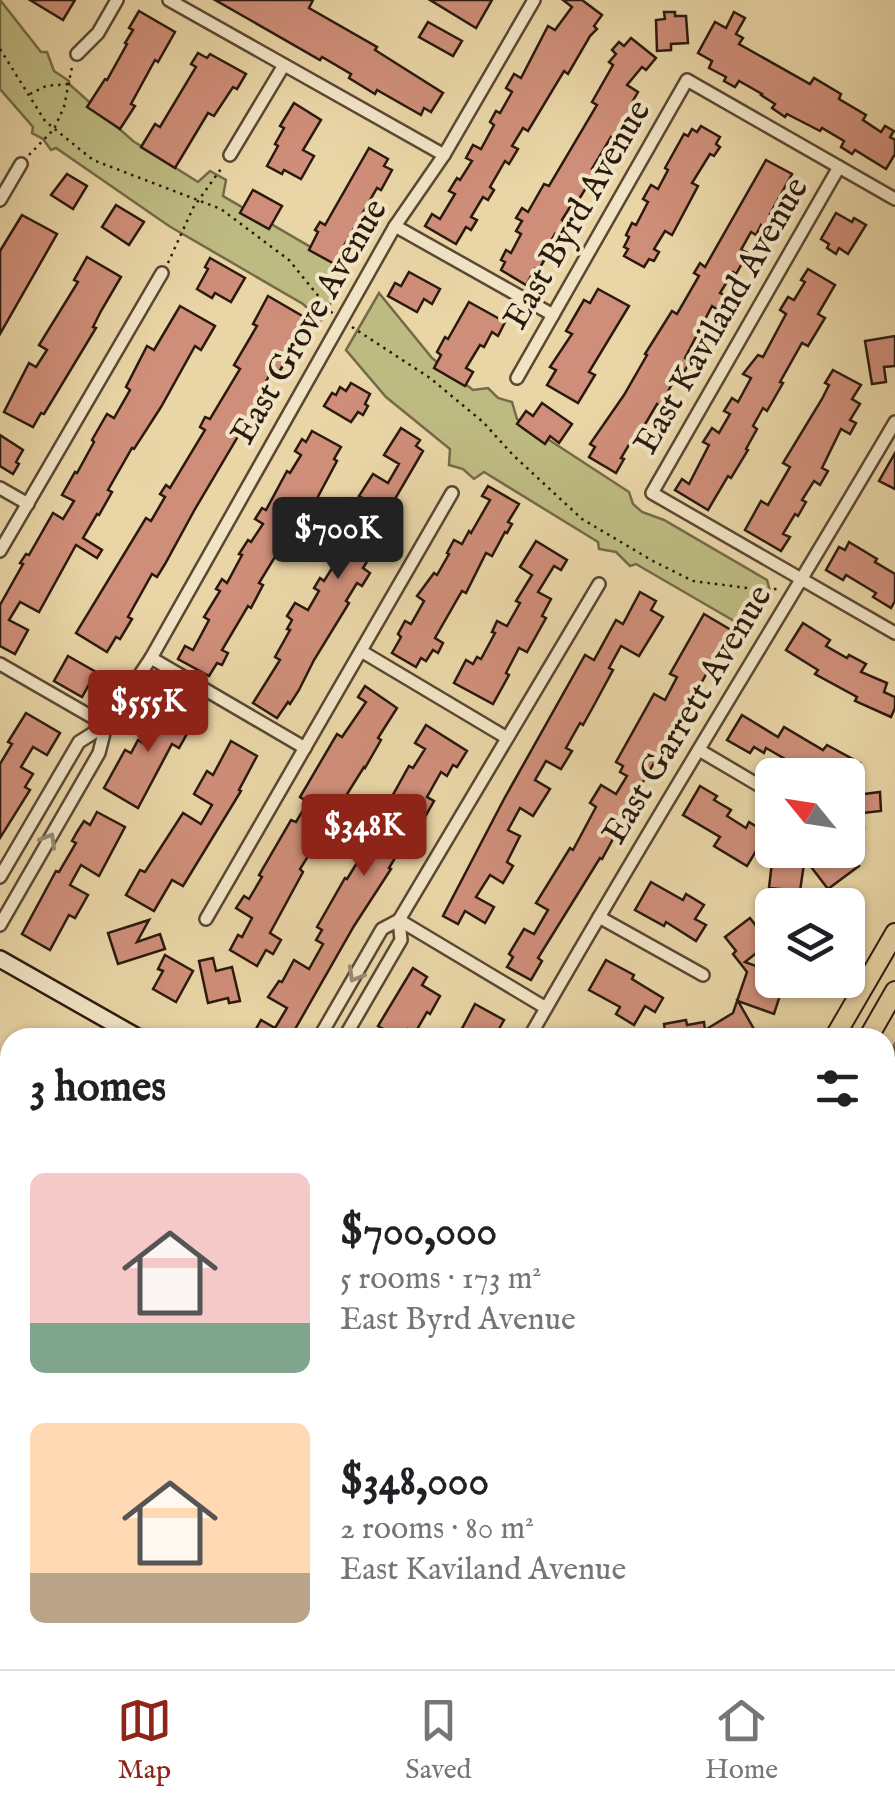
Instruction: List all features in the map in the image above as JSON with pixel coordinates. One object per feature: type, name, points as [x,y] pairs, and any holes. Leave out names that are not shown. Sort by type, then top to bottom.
[{"type":"main road","points":[[840,1028],[895,934]]},
{"type":"main road","points":[[874,1028],[895,991]]},
{"type":"street","points":[[77,54],[98,32],[117,0]]},
{"type":"street","points":[[169,0],[444,155]]},
{"type":"street","name":"East Grove Avenue","points":[[0,925],[99,753],[106,725],[150,658],[395,226],[444,155],[534,0]]},
{"type":"street","points":[[230,155],[284,65]]},
{"type":"street","name":"East Byrd Avenue","points":[[517,378],[688,80],[840,167]]},
{"type":"street","points":[[0,200],[20,164]]},
{"type":"street","points":[[840,167],[895,200]]},
{"type":"street","name":"East Kaviland Avenue","points":[[802,580],[652,492],[840,167]]},
{"type":"street","points":[[395,226],[553,315]]},
{"type":"street","points":[[0,551],[162,273]]},
{"type":"street","name":"East Garrett Avenue","points":[[535,1028],[895,422]]},
{"type":"street","points":[[0,488],[28,504]]},
{"type":"street","points":[[206,919],[452,493]]},
{"type":"street","points":[[802,580],[895,633]]},
{"type":"street","points":[[325,1028],[382,929],[399,920],[599,584]]},
{"type":"street","points":[[361,651],[507,738]]},
{"type":"street","points":[[150,658],[305,748]]},
{"type":"street","points":[[0,664],[106,725]]},
{"type":"street","name":"East Grove Avenue","points":[[0,877],[80,742],[106,725]]},
{"type":"street","points":[[699,750],[755,783]]},
{"type":"street","points":[[599,916],[703,976]]},
{"type":"street","points":[[399,920],[546,1008]]},
{"type":"street","points":[[350,1028],[402,940],[399,920]]},
{"type":"street","points":[[0,959],[109,1028]]},
{"type":"path","points":[[0,50],[45,121],[93,160],[220,209],[289,260],[330,312],[430,378],[482,422],[582,519],[693,581],[770,591],[802,580]]},
{"type":"path","points":[[20,164],[54,128],[64,107],[77,54]]},
{"type":"path","points":[[28,95],[46,86],[68,84]]},
{"type":"path","points":[[162,273],[185,223],[230,155]]},
{"type":"shaded area","points":[[0,0],[41,52],[47,52],[54,71],[133,141],[198,182],[210,171],[226,180],[223,196],[350,270],[321,320],[303,304],[169,226],[56,148],[51,150],[32,133],[33,127],[0,89]]},
{"type":"shaded area","points":[[379,293],[432,358],[473,390],[488,388],[498,398],[512,402],[517,419],[629,492],[633,504],[642,512],[664,520],[767,580],[770,591],[748,629],[636,564],[630,566],[616,552],[599,549],[598,542],[484,472],[474,479],[463,469],[449,465],[450,449],[386,397],[346,350]]},
{"type":"building","points":[[30,0],[75,0],[63,20]]},
{"type":"building","points":[[215,0],[313,0],[309,8],[377,47],[375,50],[443,93],[431,112],[424,108],[421,115],[377,90],[375,94],[349,78],[351,74]]},
{"type":"building","points":[[430,0],[492,0],[476,28]]},
{"type":"building","points":[[563,0],[582,0],[602,15],[594,26],[597,29],[568,74],[564,71],[528,131],[523,128],[512,146],[518,149],[509,164],[505,161],[490,187],[494,190],[488,200],[483,197],[471,217],[477,220],[471,230],[466,227],[456,244],[425,226],[432,214],[440,219],[455,194],[449,191],[472,161],[466,158],[473,145],[481,149],[494,125],[490,122],[512,92],[506,88],[514,74],[521,78],[548,26],[555,30],[572,7]]},
{"type":"building","points":[[139,11],[175,32],[158,62],[155,60],[120,129],[87,107],[127,44],[133,30],[129,28]]},
{"type":"building","points":[[664,12],[686,16],[688,43],[671,44],[671,50],[657,51],[656,20],[665,19]]},
{"type":"building","points":[[734,12],[745,18],[736,34],[743,38],[739,44],[810,84],[814,78],[841,94],[839,99],[866,115],[863,120],[881,132],[885,126],[894,131],[890,137],[895,140],[895,154],[886,169],[855,150],[852,154],[841,147],[844,141],[822,128],[820,131],[787,114],[785,117],[762,94],[739,81],[735,87],[709,68],[712,61],[698,53],[715,22],[726,28]]},
{"type":"building","points":[[428,22],[462,41],[453,56],[419,37]]},
{"type":"building","points":[[631,38],[656,58],[627,85],[638,92],[630,106],[635,109],[615,139],[611,137],[592,169],[596,172],[562,220],[568,224],[560,238],[555,234],[542,257],[545,259],[526,285],[501,270],[506,250],[511,253],[521,234],[516,231],[522,221],[516,218],[522,208],[528,212],[544,184],[549,186],[597,105],[592,102],[613,65],[609,62],[616,54],[612,50],[619,42],[624,46]]},
{"type":"building","points":[[198,53],[207,58],[210,54],[246,74],[214,116],[208,113],[175,168],[141,147],[155,124],[160,127],[196,67],[191,64]]},
{"type":"building","points":[[294,103],[321,120],[303,150],[314,156],[301,179],[267,166],[284,128],[280,126]]},
{"type":"building","points":[[701,126],[720,137],[716,144],[720,147],[714,156],[710,154],[692,183],[698,186],[672,235],[665,231],[654,249],[659,252],[654,261],[649,259],[644,267],[624,256],[628,249],[624,247],[629,237],[626,235],[648,202],[643,199],[651,185],[658,189],[684,134],[688,136],[692,129],[697,132]]},
{"type":"building","points":[[369,148],[388,159],[384,166],[392,170],[381,190],[377,188],[341,251],[347,254],[340,267],[309,250],[318,232],[315,230],[320,222],[325,225]]},
{"type":"building","points":[[766,160],[792,174],[765,228],[761,225],[756,235],[751,232],[741,250],[748,253],[720,293],[726,296],[718,310],[712,306],[685,358],[690,361],[682,376],[678,373],[644,426],[651,430],[642,444],[633,438],[616,473],[589,457],[595,447],[590,444],[624,395],[672,311],[677,314],[699,276],[694,273],[700,263],[705,267]]},
{"type":"building","points":[[67,174],[87,186],[73,209],[51,195]]},
{"type":"building","points":[[253,190],[282,206],[269,229],[240,213]]},
{"type":"building","points":[[116,205],[144,222],[129,245],[102,227]]},
{"type":"building","points":[[836,213],[866,225],[848,254],[839,248],[836,254],[821,239]]},
{"type":"building","points":[[22,215],[57,234],[0,334],[0,251]]},
{"type":"building","points":[[87,257],[121,277],[93,327],[96,328],[33,427],[4,412],[29,363],[36,367],[47,350],[39,345],[78,282],[74,280]]},
{"type":"building","points":[[210,258],[245,278],[231,302],[215,293],[212,298],[197,289]]},
{"type":"building","points":[[808,269],[835,285],[818,314],[825,318],[808,346],[802,343],[767,411],[763,408],[753,426],[757,429],[748,450],[708,510],[675,490],[682,479],[689,484],[709,445],[703,442],[712,428],[719,433],[730,414],[724,411],[732,398],[738,402],[751,378],[743,374],[758,355],[763,357],[786,314],[780,310],[788,297],[794,300]]},
{"type":"building","points":[[409,272],[440,289],[432,304],[424,299],[417,312],[388,296],[395,283],[401,286]]},
{"type":"building","points":[[598,289],[629,306],[589,372],[595,375],[578,403],[547,385],[556,370],[550,367],[572,334],[566,331],[584,300],[590,303]]},
{"type":"building","points":[[268,296],[304,317],[284,357],[287,359],[279,372],[273,369],[260,392],[263,394],[165,564],[157,577],[152,574],[128,617],[132,619],[107,652],[76,633],[146,518],[151,521],[165,497],[160,494],[166,485],[170,488],[205,430],[200,427],[205,417],[210,419],[240,369],[234,365],[257,326],[253,324]]},
{"type":"building","points":[[469,302],[505,322],[498,336],[492,332],[484,347],[480,345],[466,368],[473,372],[465,386],[434,368],[441,355],[437,352]]},
{"type":"building","points":[[180,306],[215,326],[201,350],[195,346],[161,407],[132,448],[108,490],[112,492],[83,538],[102,550],[97,558],[76,545],[39,612],[20,602],[9,620],[28,630],[15,654],[0,646],[0,605],[23,564],[20,563],[29,555],[53,513],[63,519],[74,501],[62,495],[107,414],[114,418],[130,390],[126,387],[147,346],[154,350]]},
{"type":"building","points":[[895,336],[895,366],[884,367],[886,382],[872,384],[865,341]]},
{"type":"building","points":[[833,370],[861,385],[852,399],[860,404],[850,420],[856,423],[850,434],[841,429],[822,468],[828,471],[820,485],[814,481],[802,500],[806,502],[783,534],[790,537],[781,551],[745,530],[761,501],[768,505],[790,467],[783,463],[822,399]]},
{"type":"building","points":[[351,383],[370,394],[363,415],[358,412],[351,422],[324,406],[332,393],[336,395],[340,387],[346,391]]},
{"type":"building","points":[[542,403],[572,424],[559,443],[550,436],[545,444],[517,424],[526,411],[533,416]]},
{"type":"building","points":[[401,428],[420,440],[416,446],[423,451],[385,516],[383,525],[391,530],[363,568],[370,573],[362,586],[357,583],[299,690],[277,718],[253,703],[280,660],[275,657],[292,620],[287,616],[295,603],[308,610],[319,591],[314,588],[320,578],[324,581],[341,554],[336,551],[358,525],[352,522],[366,500],[359,496],[373,474],[388,483],[399,464],[384,455]]},
{"type":"building","points":[[312,431],[341,447],[334,459],[337,461],[314,504],[309,501],[259,583],[263,585],[251,608],[248,606],[222,650],[228,653],[222,665],[217,663],[209,676],[178,659],[185,646],[193,650],[209,620],[204,617],[220,591],[216,589],[222,579],[227,583],[242,555],[239,554],[263,524],[255,519],[262,508],[266,510],[287,471],[290,473],[301,455],[295,451]]},
{"type":"building","points":[[0,435],[23,450],[13,474],[0,466]]},
{"type":"building","points":[[895,453],[895,489],[879,481]]},
{"type":"building","points":[[488,486],[519,504],[508,522],[512,524],[492,556],[486,553],[466,593],[462,591],[435,638],[443,643],[438,653],[433,650],[416,667],[392,653],[401,637],[398,634],[405,621],[411,624],[424,601],[417,596],[434,573],[437,575],[454,540],[462,544],[471,533],[490,500],[482,496]]},
{"type":"building","points":[[536,541],[567,560],[561,570],[554,566],[538,592],[551,599],[542,616],[546,618],[527,652],[519,648],[493,704],[454,683],[466,660],[473,664],[477,657],[481,659],[497,621],[507,626],[532,575],[520,567]]},
{"type":"building","points":[[849,542],[895,574],[895,601],[891,608],[873,597],[876,593],[846,575],[843,580],[826,570],[839,547],[845,550]]},
{"type":"building","points":[[640,592],[656,601],[651,610],[663,617],[639,656],[621,646],[609,668],[613,670],[566,748],[572,751],[561,769],[546,761],[535,780],[550,789],[533,816],[520,808],[508,830],[520,836],[507,862],[513,866],[503,883],[490,875],[476,897],[494,907],[485,923],[465,911],[458,924],[443,916],[585,655],[594,660],[616,620],[623,624]]},
{"type":"building","points":[[704,614],[731,630],[602,859],[538,958],[542,961],[531,980],[507,967],[513,957],[509,954],[524,929],[534,934],[548,910],[536,903],[570,848],[573,850],[596,807],[590,803],[601,785],[616,794],[627,776],[620,772],[623,766],[616,762],[654,694],[665,700],[677,677],[670,674]]},
{"type":"building","points":[[803,623],[830,640],[826,646],[866,664],[861,672],[887,683],[884,692],[895,697],[891,717],[855,701],[857,697],[815,674],[818,670],[786,650]]},
{"type":"building","points":[[68,656],[96,672],[82,697],[54,681]]},
{"type":"building","points":[[365,686],[397,708],[365,768],[300,869],[303,872],[270,933],[281,940],[273,954],[266,950],[257,966],[230,950],[252,918],[236,908],[244,896],[249,899],[291,820],[296,822],[308,802],[300,797],[337,734],[342,737],[366,702],[358,697]]},
{"type":"building","points":[[156,696],[192,718],[179,748],[172,744],[138,808],[104,788],[125,750],[131,753],[138,740],[146,745],[164,715],[150,707]]},
{"type":"building","points":[[26,713],[60,733],[47,755],[33,747],[21,767],[33,774],[25,787],[30,790],[0,838],[0,764]]},
{"type":"building","points":[[742,715],[778,737],[784,727],[823,750],[827,745],[851,758],[783,758],[766,748],[764,753],[754,747],[750,753],[727,740]]},
{"type":"building","points":[[426,725],[467,751],[447,776],[441,772],[427,797],[434,801],[416,831],[408,827],[391,856],[395,858],[391,869],[296,1028],[275,1028],[287,1008],[268,997],[294,960],[309,969],[323,944],[316,940],[322,930],[317,927],[378,829],[375,827],[409,766],[413,768],[425,749],[415,743]]},
{"type":"building","points":[[231,741],[257,756],[241,791],[183,886],[172,880],[154,911],[126,895],[183,813],[201,824],[212,805],[194,794],[207,771],[213,775]]},
{"type":"building","points":[[700,786],[731,810],[727,816],[746,828],[749,822],[755,826],[755,853],[747,866],[714,846],[720,837],[683,815]]},
{"type":"building","points":[[880,792],[881,811],[865,813],[865,794]]},
{"type":"building","points":[[97,812],[125,827],[99,876],[81,865],[70,885],[88,895],[75,918],[69,915],[50,950],[22,934],[76,843],[72,841],[77,832],[84,821],[90,825]]},
{"type":"building","points":[[771,868],[803,868],[800,888],[769,888]]},
{"type":"building","points":[[812,868],[856,868],[829,888]]},
{"type":"building","points":[[651,882],[683,900],[686,894],[704,905],[695,919],[706,925],[696,941],[666,922],[664,926],[635,910]]},
{"type":"building","points":[[750,918],[755,925],[755,954],[745,962],[755,966],[755,998],[779,998],[774,1014],[738,1001],[753,1028],[708,1028],[733,1013],[747,972],[733,954],[736,951],[725,937]]},
{"type":"building","points":[[149,920],[137,942],[160,934],[165,949],[118,964],[108,933]]},
{"type":"building","points":[[165,955],[193,971],[176,1002],[153,989],[163,971],[158,969]]},
{"type":"building","points":[[213,958],[216,971],[232,967],[240,1001],[229,1003],[228,998],[208,1003],[199,961]]},
{"type":"building","points":[[606,960],[634,975],[632,979],[663,998],[655,1012],[645,1006],[634,1025],[616,1014],[620,1007],[589,990]]},
{"type":"building","points":[[413,968],[427,977],[422,985],[440,996],[418,1028],[378,1026]]},
{"type":"building","points":[[475,1004],[504,1020],[500,1028],[462,1028]]},
{"type":"building","points":[[261,1020],[275,1028],[257,1028]]},
{"type":"building","points":[[686,1020],[687,1025],[704,1022],[705,1028],[665,1028],[664,1024]]}]
